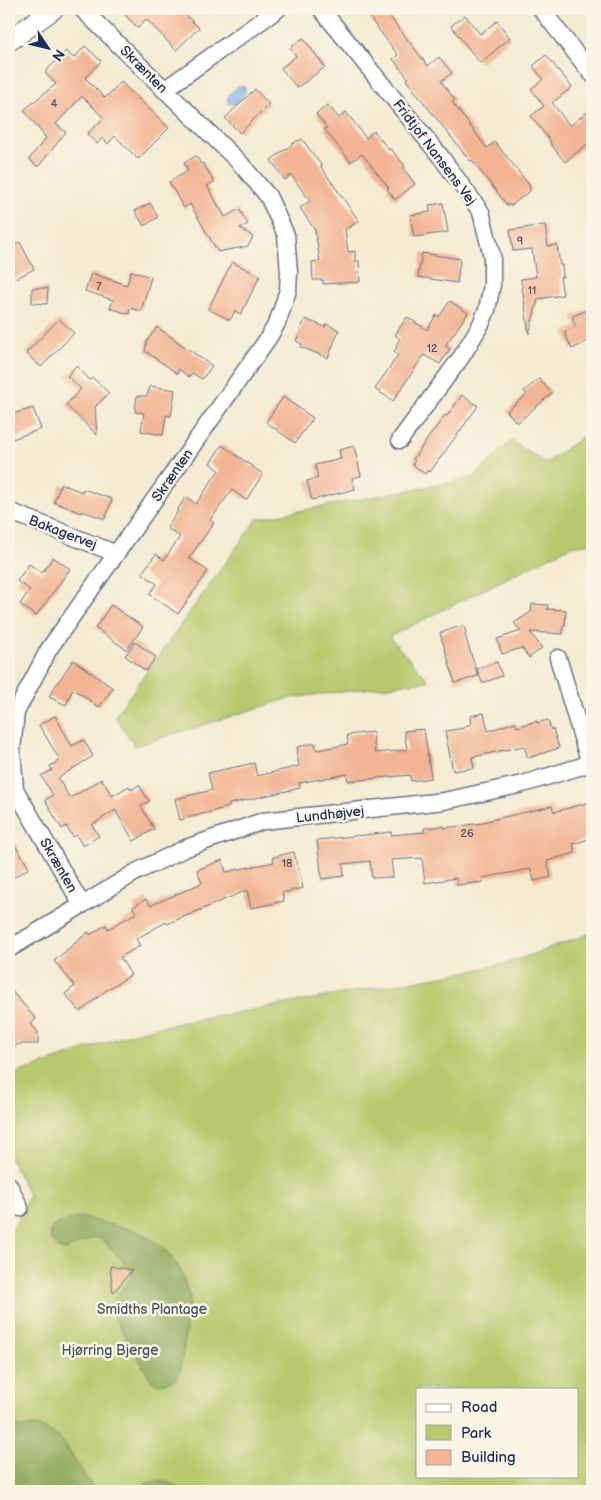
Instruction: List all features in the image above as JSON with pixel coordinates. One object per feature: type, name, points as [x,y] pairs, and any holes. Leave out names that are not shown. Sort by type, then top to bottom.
[{"type":"street","points":[[9,41],[53,9]]},
{"type":"street","name":"Skrænten","points":[[9,949],[82,905],[14,789],[12,748],[16,712],[49,649],[269,337],[277,324],[282,309],[289,272],[286,235],[268,196],[240,163],[82,9]]},
{"type":"street","points":[[164,90],[278,9]]},
{"type":"street","name":"Fridtjof Nansens Vej","points":[[321,9],[441,156],[481,212],[492,256],[492,285],[487,310],[482,322],[462,356],[400,440]]},
{"type":"street","points":[[541,9],[592,74]]},
{"type":"street","name":"Bakagervej","points":[[9,511],[116,554]]},
{"type":"street","points":[[558,658],[591,764]]},
{"type":"street","name":"Lundhøjvej","points":[[82,905],[136,872],[186,848],[264,821],[444,802],[523,784],[591,764]]},
{"type":"street","points":[[9,1185],[20,1208]]},
{"type":"green space","points":[[592,430],[592,543],[571,546],[389,637],[429,681],[290,698],[135,746],[115,716],[257,519],[473,478],[511,441],[546,463]]},
{"type":"green space","name":"Hjørring Bjerge","points":[[592,933],[592,1491],[179,1491],[177,1487],[147,1483],[134,1491],[95,1491],[61,1439],[36,1426],[23,1428],[9,1423],[9,1230],[16,1223],[29,1195],[9,1156],[9,1076],[133,1033],[157,1027],[508,963]]},
{"type":"green space","name":"Smidths Plantage","points":[[80,1217],[136,1231],[154,1241],[166,1251],[181,1270],[190,1298],[180,1373],[173,1381],[160,1384],[151,1380],[113,1315],[115,1298],[131,1278],[131,1270],[101,1238],[92,1238],[65,1250],[58,1248],[51,1239],[50,1230],[55,1225]]},
{"type":"green space","points":[[9,1423],[22,1428],[36,1426],[44,1428],[61,1439],[95,1491],[9,1491]]},
{"type":"green space","points":[[167,1482],[179,1491],[134,1491],[147,1483]]},
{"type":"water","points":[[238,86],[245,87],[245,93],[235,104],[229,104],[227,97]]},
{"type":"building","points":[[119,9],[180,9],[199,28],[176,50],[146,19],[138,28]]},
{"type":"building","points":[[363,9],[384,9],[428,66],[439,57],[452,73],[441,81],[455,100],[452,102],[487,148],[495,142],[530,186],[530,191],[512,205],[507,205],[406,80],[408,78],[393,59],[398,55]]},
{"type":"building","points":[[465,15],[480,34],[497,21],[510,38],[480,63],[451,26]]},
{"type":"building","points":[[303,38],[325,67],[297,88],[281,68],[296,56],[290,48]]},
{"type":"building","points":[[85,46],[101,61],[85,78],[105,98],[121,82],[169,128],[138,159],[115,136],[108,144],[102,138],[97,144],[87,134],[104,118],[82,96],[56,124],[66,132],[38,167],[29,159],[46,138],[24,110],[56,84],[45,73],[48,69],[66,51],[74,58]]},
{"type":"building","points":[[546,55],[572,87],[552,103],[570,126],[587,112],[592,119],[592,140],[565,162],[531,116],[544,106],[531,89],[543,79],[533,66]]},
{"type":"building","points":[[255,89],[269,104],[240,133],[225,118]]},
{"type":"building","points":[[328,105],[339,118],[346,112],[366,138],[374,131],[405,166],[403,168],[415,184],[395,200],[387,189],[389,188],[362,154],[351,162],[324,129],[327,128],[316,114]]},
{"type":"building","points":[[302,139],[359,221],[345,230],[348,252],[355,251],[355,261],[359,261],[360,282],[323,284],[323,280],[313,280],[312,262],[320,261],[315,230],[300,208],[310,201],[291,175],[285,180],[271,160]]},
{"type":"building","points":[[196,156],[201,164],[203,163],[214,182],[207,186],[225,217],[239,209],[248,224],[240,228],[253,237],[248,246],[218,252],[190,204],[184,208],[169,182],[188,171],[184,163]]},
{"type":"building","points":[[150,203],[158,217],[144,226],[135,211]]},
{"type":"building","points":[[443,203],[448,232],[414,237],[410,215],[430,212],[429,205]]},
{"type":"building","points":[[545,225],[548,246],[557,245],[560,265],[562,265],[563,277],[560,277],[563,295],[538,299],[529,334],[521,279],[536,277],[532,249],[513,251],[510,230]]},
{"type":"building","points":[[20,242],[34,269],[9,282],[9,248]]},
{"type":"building","points":[[422,253],[460,259],[457,283],[418,277]]},
{"type":"building","points":[[232,262],[260,276],[241,314],[235,311],[230,320],[208,309]]},
{"type":"building","points":[[131,271],[151,277],[141,311],[130,308],[129,314],[110,308],[113,300],[85,291],[91,273],[127,285]]},
{"type":"building","points":[[32,288],[48,288],[47,304],[32,303]]},
{"type":"building","points":[[450,301],[468,313],[445,346],[450,349],[440,364],[424,355],[393,401],[375,389],[398,355],[394,352],[400,339],[395,335],[407,317],[427,330],[436,315],[439,317]]},
{"type":"building","points":[[592,308],[592,339],[572,349],[564,332],[576,326],[573,316]]},
{"type":"building","points":[[59,319],[74,333],[41,367],[26,353]]},
{"type":"building","points":[[305,319],[325,327],[326,324],[339,330],[328,358],[301,347],[302,344],[296,341]]},
{"type":"building","points":[[157,327],[212,366],[202,379],[192,373],[189,377],[178,369],[178,374],[145,351],[147,341]]},
{"type":"building","points":[[76,366],[90,380],[93,378],[109,393],[95,407],[97,435],[66,405],[81,389],[67,376]]},
{"type":"building","points":[[539,379],[552,393],[517,423],[507,411],[527,394],[524,391]]},
{"type":"building","points":[[150,386],[175,390],[171,416],[166,415],[163,435],[141,431],[144,413],[135,412],[137,396],[146,396]]},
{"type":"building","points":[[462,395],[478,406],[430,472],[428,470],[425,474],[412,464],[415,461],[413,459]]},
{"type":"building","points":[[283,397],[313,418],[295,443],[266,422]]},
{"type":"building","points":[[33,408],[41,429],[9,440],[9,415]]},
{"type":"building","points":[[222,445],[263,474],[246,500],[232,490],[210,520],[214,523],[189,558],[208,571],[178,614],[149,594],[157,584],[142,573],[156,554],[164,560],[180,537],[167,528],[186,497],[196,504],[219,470],[210,463]]},
{"type":"building","points":[[354,446],[361,476],[352,478],[355,489],[312,500],[307,481],[318,478],[315,465],[341,459],[339,450]]},
{"type":"building","points":[[61,484],[82,492],[83,489],[112,499],[105,519],[82,511],[81,513],[54,502]]},
{"type":"building","points":[[53,557],[70,569],[36,616],[20,604],[30,590],[17,581],[29,564],[42,573]]},
{"type":"building","points":[[532,604],[548,605],[547,609],[566,610],[563,634],[530,632],[542,648],[529,658],[522,648],[502,654],[497,639],[521,631],[514,623],[531,612]]},
{"type":"building","points":[[111,605],[143,627],[127,650],[95,628]]},
{"type":"building","points":[[464,625],[465,635],[478,676],[455,683],[440,633]]},
{"type":"building","points":[[135,642],[156,657],[146,671],[125,656]]},
{"type":"building","points":[[73,660],[113,688],[99,707],[73,689],[66,705],[49,697]]},
{"type":"building","points":[[497,662],[502,676],[482,683],[477,669]]},
{"type":"building","points":[[484,713],[488,731],[515,722],[517,727],[548,720],[559,748],[528,758],[524,746],[472,757],[474,768],[453,771],[445,731],[465,728],[465,726],[471,724],[470,716]]},
{"type":"building","points":[[55,716],[72,746],[84,740],[93,756],[58,778],[70,798],[102,779],[112,796],[129,786],[131,790],[139,785],[149,801],[141,806],[154,829],[134,841],[115,810],[92,825],[99,836],[83,846],[76,835],[73,837],[66,826],[62,829],[45,800],[53,795],[41,776],[52,770],[50,766],[60,760],[39,725]]},
{"type":"building","points":[[424,729],[431,778],[411,781],[410,775],[348,781],[347,774],[299,783],[300,788],[229,804],[229,807],[180,820],[175,799],[212,790],[208,773],[254,763],[257,776],[299,766],[297,747],[315,743],[318,750],[348,744],[347,735],[373,732],[375,753],[407,750],[404,731]]},
{"type":"building","points":[[590,802],[592,810],[592,838],[573,844],[575,853],[547,861],[551,877],[534,881],[531,869],[482,878],[483,882],[457,885],[456,878],[425,883],[422,858],[391,860],[393,877],[372,878],[370,861],[343,864],[344,876],[322,879],[317,840],[391,832],[391,835],[425,832],[424,828],[444,826],[444,828],[483,823],[552,806],[554,812]]},
{"type":"building","points":[[9,835],[29,868],[9,880]]},
{"type":"building","points":[[294,852],[303,888],[282,893],[284,901],[251,908],[247,890],[167,924],[166,922],[136,939],[140,946],[120,957],[131,975],[105,991],[80,1012],[65,994],[75,986],[54,961],[88,932],[90,935],[106,925],[108,929],[136,913],[133,907],[146,899],[152,905],[202,883],[197,870],[222,860],[226,872],[274,862],[273,857]]},
{"type":"building","points":[[9,988],[36,1019],[31,1024],[38,1032],[38,1044],[18,1044],[9,1052]]},
{"type":"building","points":[[110,1266],[132,1270],[113,1293]]}]
